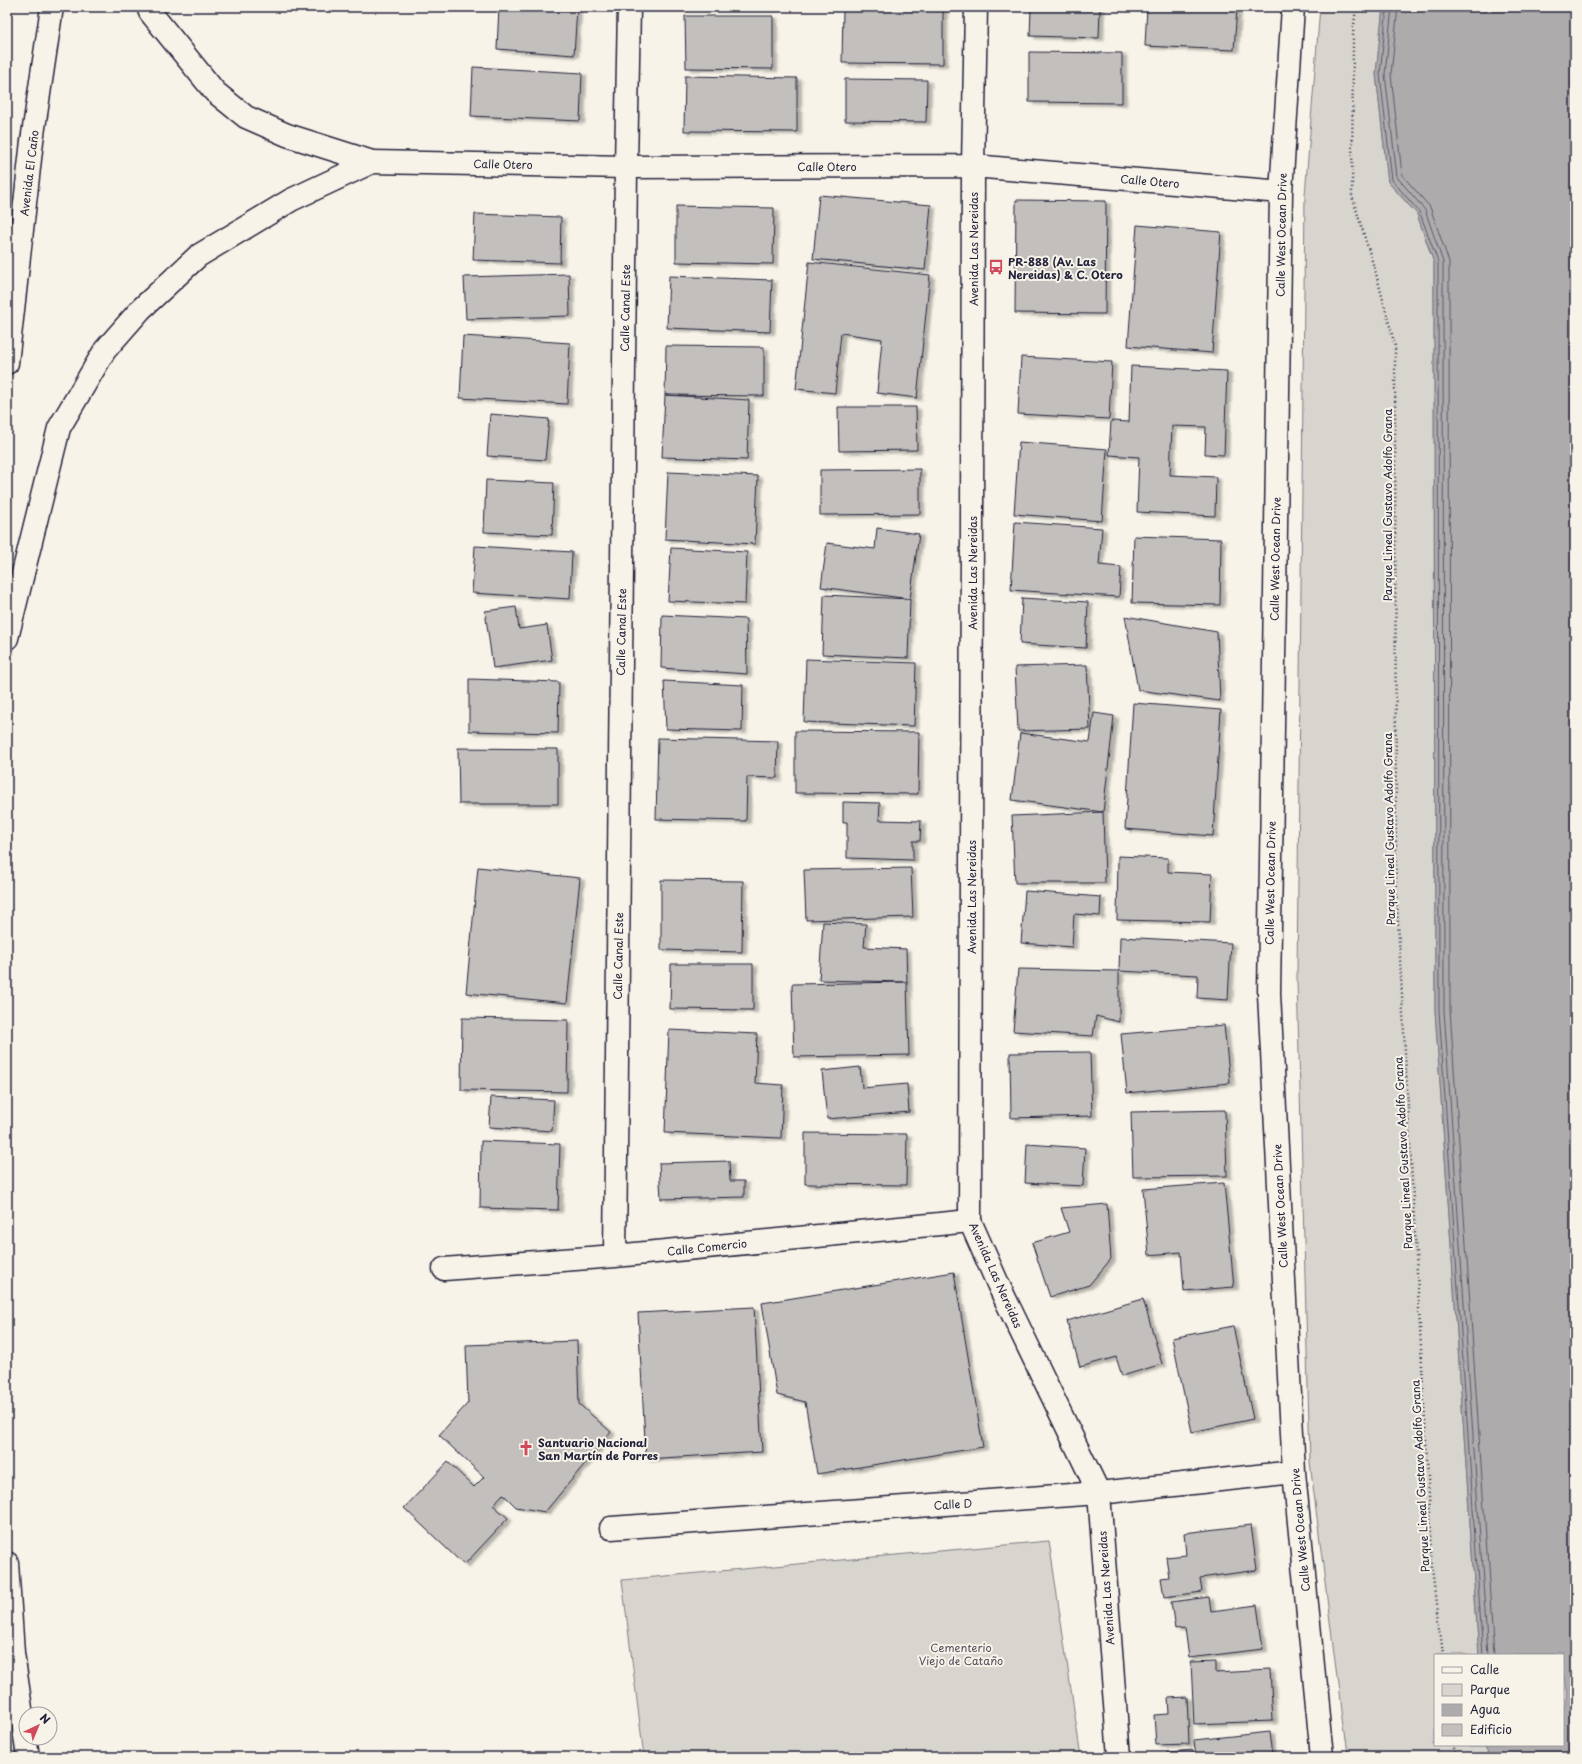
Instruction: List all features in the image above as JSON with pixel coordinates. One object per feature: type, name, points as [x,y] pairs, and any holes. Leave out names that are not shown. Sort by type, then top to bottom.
[{"type":"main road","name":"Avenida El Caño","points":[[7,363],[32,141],[52,7]]},
{"type":"main road","points":[[148,7],[150,12],[214,92],[246,117],[287,135],[372,162]]},
{"type":"main road","name":"Calle Canal Este","points":[[615,1256],[626,167],[630,7]]},
{"type":"main road","name":"Avenida Las Nereidas","points":[[976,7],[973,166],[970,1221],[998,1284],[1099,1493],[1119,1757]]},
{"type":"main road","name":"Calle West Ocean Drive","points":[[1293,7],[1281,192],[1269,994],[1294,1472],[1322,1757]]},
{"type":"main road","points":[[7,638],[59,428],[105,350],[141,309],[198,256],[291,200],[372,162]]},
{"type":"main road","name":"Calle Otero","points":[[372,162],[626,167],[973,166],[1281,192]]},
{"type":"main road","name":"Calle Comercio","points":[[444,1269],[615,1256],[970,1221]]},
{"type":"main road","name":"Calle D","points":[[610,1528],[1099,1493],[1294,1472]]},
{"type":"main road","points":[[7,1563],[13,1653],[28,1757]]},
{"type":"path","name":"Parque Lineal Gustavo Adolfo Grana","points":[[1356,7],[1353,34],[1352,196],[1377,277],[1395,346],[1396,884],[1433,1569],[1443,1654]]},
{"type":"path","points":[[1454,1746],[1457,1757]]},
{"type":"green space","points":[[1320,7],[1383,7],[1376,74],[1388,182],[1417,214],[1434,263],[1435,1010],[1479,1654],[1434,1654],[1434,1746],[1486,1746],[1492,1757],[1347,1757],[1310,1462],[1297,979],[1305,195]]},
{"type":"green space","name":"Cementerio Viejo de Cataño","points":[[1049,1541],[1081,1757],[644,1757],[622,1580]]},
{"type":"water","points":[[1383,7],[1575,7],[1575,1757],[1492,1757],[1486,1746],[1564,1746],[1564,1654],[1479,1654],[1435,1010],[1434,263],[1417,214],[1388,182],[1376,74]]},
{"type":"building","points":[[499,7],[577,8],[574,55],[497,49]]},
{"type":"building","points":[[843,7],[943,7],[943,64],[842,63]]},
{"type":"building","points":[[1031,7],[1100,7],[1099,38],[1030,36]]},
{"type":"building","points":[[1147,7],[1237,7],[1234,50],[1145,46]]},
{"type":"building","points":[[685,16],[773,16],[773,69],[686,68]]},
{"type":"building","points":[[1029,52],[1122,53],[1122,103],[1029,102]]},
{"type":"building","points":[[473,67],[582,73],[580,121],[471,116]]},
{"type":"building","points":[[685,76],[797,78],[797,132],[684,131]]},
{"type":"building","points":[[845,79],[927,80],[926,122],[845,121]]},
{"type":"building","points":[[819,195],[931,205],[925,270],[813,259]]},
{"type":"building","points":[[1016,200],[1106,201],[1105,314],[1015,313]]},
{"type":"building","points":[[676,206],[774,208],[773,264],[676,262]]},
{"type":"building","points":[[475,214],[561,217],[560,263],[473,260]]},
{"type":"building","points":[[1137,225],[1221,232],[1212,353],[1128,346]]},
{"type":"building","points":[[809,262],[930,275],[917,398],[877,393],[882,339],[841,333],[835,393],[796,389]]},
{"type":"building","points":[[569,274],[570,316],[466,319],[464,277]]},
{"type":"building","points":[[669,276],[772,280],[770,332],[667,328]]},
{"type":"building","points":[[463,336],[570,343],[567,404],[460,398]]},
{"type":"building","points":[[666,346],[764,347],[764,396],[665,395]]},
{"type":"building","points":[[1021,357],[1112,362],[1109,419],[1018,414]]},
{"type":"building","points":[[1131,366],[1227,371],[1224,455],[1205,454],[1206,427],[1172,426],[1170,475],[1216,477],[1215,516],[1137,512],[1139,457],[1109,455],[1111,421],[1129,422]]},
{"type":"building","points":[[665,395],[749,400],[747,460],[662,457]]},
{"type":"building","points":[[838,407],[916,407],[917,450],[839,451]]},
{"type":"building","points":[[490,414],[549,419],[545,460],[487,456]]},
{"type":"building","points":[[1019,442],[1107,449],[1102,521],[1014,514]]},
{"type":"building","points":[[920,469],[920,514],[820,515],[820,470]]},
{"type":"building","points":[[668,472],[758,476],[755,544],[665,539]]},
{"type":"building","points":[[486,480],[554,483],[552,535],[484,532]]},
{"type":"building","points":[[1015,522],[1102,528],[1099,565],[1121,567],[1119,597],[1011,590]]},
{"type":"building","points":[[877,528],[919,534],[910,599],[821,587],[827,543],[875,549]]},
{"type":"building","points":[[1134,536],[1221,539],[1220,605],[1132,603]]},
{"type":"building","points":[[475,546],[572,552],[570,599],[472,593]]},
{"type":"building","points":[[671,548],[747,552],[745,604],[668,601]]},
{"type":"building","points":[[824,595],[910,599],[908,658],[822,654]]},
{"type":"building","points":[[1022,598],[1088,602],[1086,648],[1020,644]]},
{"type":"building","points":[[516,607],[519,629],[547,625],[552,660],[493,668],[485,611]]},
{"type":"building","points":[[662,615],[746,619],[747,674],[661,668]]},
{"type":"building","points":[[1125,616],[1217,632],[1220,701],[1138,690]]},
{"type":"building","points":[[806,659],[916,663],[914,726],[804,722]]},
{"type":"building","points":[[1087,665],[1090,729],[1018,731],[1015,667]]},
{"type":"building","points":[[469,679],[559,682],[558,733],[469,731]]},
{"type":"building","points":[[664,681],[743,685],[742,731],[666,729]]},
{"type":"building","points":[[1133,703],[1221,710],[1213,836],[1125,829]]},
{"type":"building","points":[[1094,713],[1114,716],[1103,812],[1012,800],[1020,733],[1090,742]]},
{"type":"building","points":[[795,731],[919,732],[918,794],[795,793]]},
{"type":"building","points":[[658,738],[778,741],[777,778],[747,777],[746,821],[656,819]]},
{"type":"building","points":[[458,748],[558,749],[558,804],[459,804]]},
{"type":"building","points":[[843,802],[880,803],[879,820],[921,821],[920,841],[913,841],[913,860],[847,858],[847,822],[843,823]]},
{"type":"building","points":[[1103,812],[1105,883],[1015,883],[1012,816]]},
{"type":"building","points":[[1118,856],[1168,858],[1168,872],[1212,874],[1210,922],[1117,920]]},
{"type":"building","points":[[478,867],[580,878],[567,1003],[466,993]]},
{"type":"building","points":[[911,868],[913,917],[806,920],[804,870]]},
{"type":"building","points":[[661,880],[743,881],[742,952],[661,950]]},
{"type":"building","points":[[1025,891],[1101,897],[1100,916],[1074,914],[1072,947],[1021,943]]},
{"type":"building","points":[[823,922],[866,924],[864,947],[906,949],[907,982],[819,980]]},
{"type":"building","points":[[1120,937],[1231,943],[1228,1000],[1197,998],[1198,975],[1119,971]]},
{"type":"building","points":[[671,964],[753,964],[753,1010],[670,1009]]},
{"type":"building","points":[[1018,969],[1119,971],[1119,1022],[1096,1016],[1093,1036],[1013,1031]]},
{"type":"building","points":[[907,982],[909,1055],[794,1057],[792,984]]},
{"type":"building","points":[[462,1018],[568,1020],[567,1092],[461,1090]]},
{"type":"building","points":[[1224,1025],[1230,1083],[1127,1093],[1121,1034]]},
{"type":"building","points":[[669,1030],[757,1034],[755,1083],[783,1085],[781,1138],[665,1133]]},
{"type":"building","points":[[1090,1052],[1092,1116],[1011,1118],[1010,1053]]},
{"type":"building","points":[[860,1067],[862,1088],[907,1084],[909,1112],[827,1119],[822,1071]]},
{"type":"building","points":[[491,1097],[554,1100],[552,1131],[489,1127]]},
{"type":"building","points":[[1225,1110],[1227,1176],[1133,1177],[1131,1112]]},
{"type":"building","points":[[805,1133],[907,1134],[906,1185],[805,1184]]},
{"type":"building","points":[[481,1141],[560,1144],[558,1210],[480,1208]]},
{"type":"building","points":[[1027,1144],[1085,1148],[1083,1186],[1025,1183]]},
{"type":"building","points":[[729,1161],[730,1181],[744,1181],[744,1197],[661,1199],[659,1163]]},
{"type":"building","points":[[1224,1183],[1234,1287],[1184,1291],[1181,1252],[1149,1255],[1143,1189]]},
{"type":"building","points":[[1107,1204],[1111,1259],[1089,1285],[1050,1297],[1032,1243],[1069,1232],[1061,1208]]},
{"type":"building","points":[[954,1272],[983,1447],[817,1474],[805,1402],[777,1395],[762,1303]]},
{"type":"building","points":[[1143,1299],[1162,1364],[1122,1376],[1116,1357],[1080,1367],[1067,1321]]},
{"type":"building","points":[[754,1307],[762,1452],[646,1459],[638,1313]]},
{"type":"building","points":[[1233,1326],[1253,1419],[1192,1432],[1172,1338]]},
{"type":"building","name":"Santuario Nacional San Martín de Porres","points":[[577,1341],[579,1404],[611,1432],[545,1512],[516,1507],[503,1494],[493,1505],[508,1518],[464,1565],[404,1508],[448,1462],[474,1487],[484,1477],[439,1435],[468,1403],[466,1345]]},
{"type":"building","points":[[1251,1525],[1257,1570],[1200,1578],[1202,1592],[1164,1597],[1161,1578],[1169,1577],[1166,1557],[1186,1555],[1184,1533]]},
{"type":"building","points":[[1209,1597],[1211,1611],[1257,1605],[1263,1649],[1189,1658],[1185,1628],[1175,1629],[1171,1602]]},
{"type":"building","points":[[1216,1661],[1216,1673],[1270,1670],[1273,1721],[1194,1724],[1191,1662]]},
{"type":"building","points":[[1187,1697],[1189,1744],[1156,1745],[1154,1715],[1169,1714],[1168,1698]]},
{"type":"building","points":[[1270,1732],[1273,1757],[1196,1757],[1194,1740]]},
{"type":"building","points":[[1193,1750],[1193,1757],[1168,1757],[1168,1752]]},
{"type":"place","name":"PR-888 (Av. Las Nereidas) & C. Otero","points":[[996,267]]},
{"type":"place","name":"Santuario Nacional San Martín de Porres","points":[[526,1448]]}]
